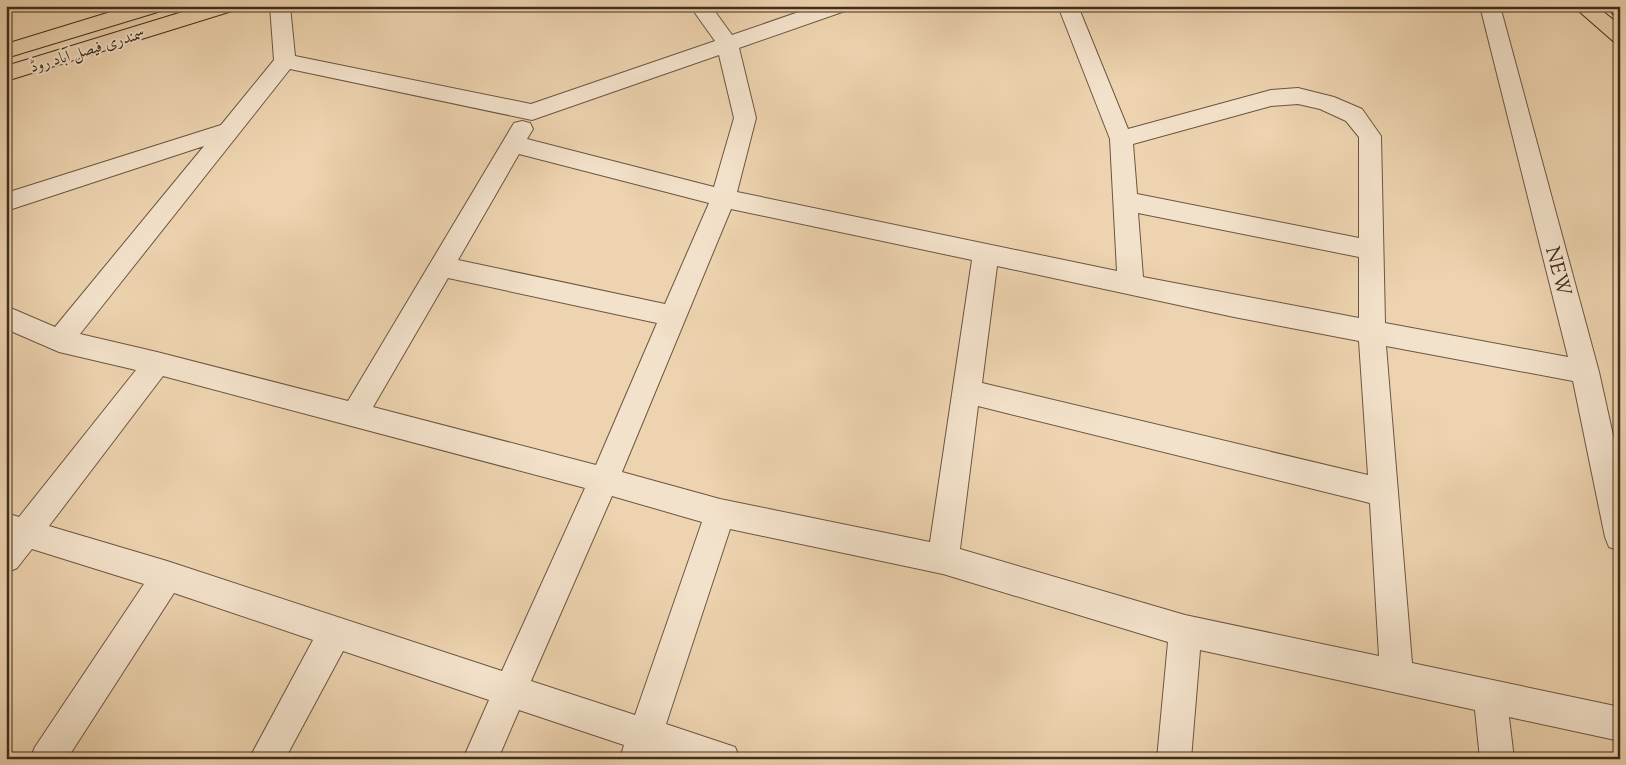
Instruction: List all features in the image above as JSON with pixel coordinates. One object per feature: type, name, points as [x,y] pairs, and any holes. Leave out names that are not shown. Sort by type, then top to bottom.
[{"type":"main road","name":"سمندری فیصل آباد روڈ","points":[[6,51],[154,6]]},
{"type":"main road","name":"سمندری فیصل آباد روڈ","points":[[6,74],[225,6]]},
{"type":"main road","points":[[1583,6],[1620,36]]},
{"type":"main road","points":[[1616,6],[1620,9]]},
{"type":"street","points":[[58,341],[285,61],[280,6]]},
{"type":"street","points":[[480,759],[604,480],[722,198],[746,118],[727,43],[700,6]]},
{"type":"street","points":[[285,61],[532,112],[838,6]]},
{"type":"street","points":[[1068,6],[1121,138],[1131,283]]},
{"type":"street","name":"NEW","points":[[1490,6],[1585,372],[1620,537]]},
{"type":"street","points":[[1121,138],[1271,98],[1298,96],[1326,102],[1354,114],[1370,136],[1372,332],[1397,675]]},
{"type":"street","points":[[354,415],[532,112]]},
{"type":"street","points":[[6,202],[228,131]]},
{"type":"street","points":[[513,144],[722,198],[1234,306],[1585,372]]},
{"type":"street","points":[[1125,201],[1371,250]]},
{"type":"street","points":[[943,559],[986,253]]},
{"type":"street","points":[[442,266],[673,316]]},
{"type":"street","points":[[6,318],[58,341],[157,363],[604,480],[720,513],[943,559],[1185,631],[1620,724]]},
{"type":"street","points":[[6,558],[16,530],[157,363]]},
{"type":"street","points":[[966,391],[1384,493]]},
{"type":"street","points":[[641,747],[720,513]]},
{"type":"street","points":[[16,530],[167,576],[510,690],[641,747],[723,759]]},
{"type":"street","points":[[47,759],[167,576]]},
{"type":"street","points":[[1174,759],[1185,631]]},
{"type":"street","points":[[266,759],[336,632]]},
{"type":"street","points":[[1490,696],[1497,759]]}]
